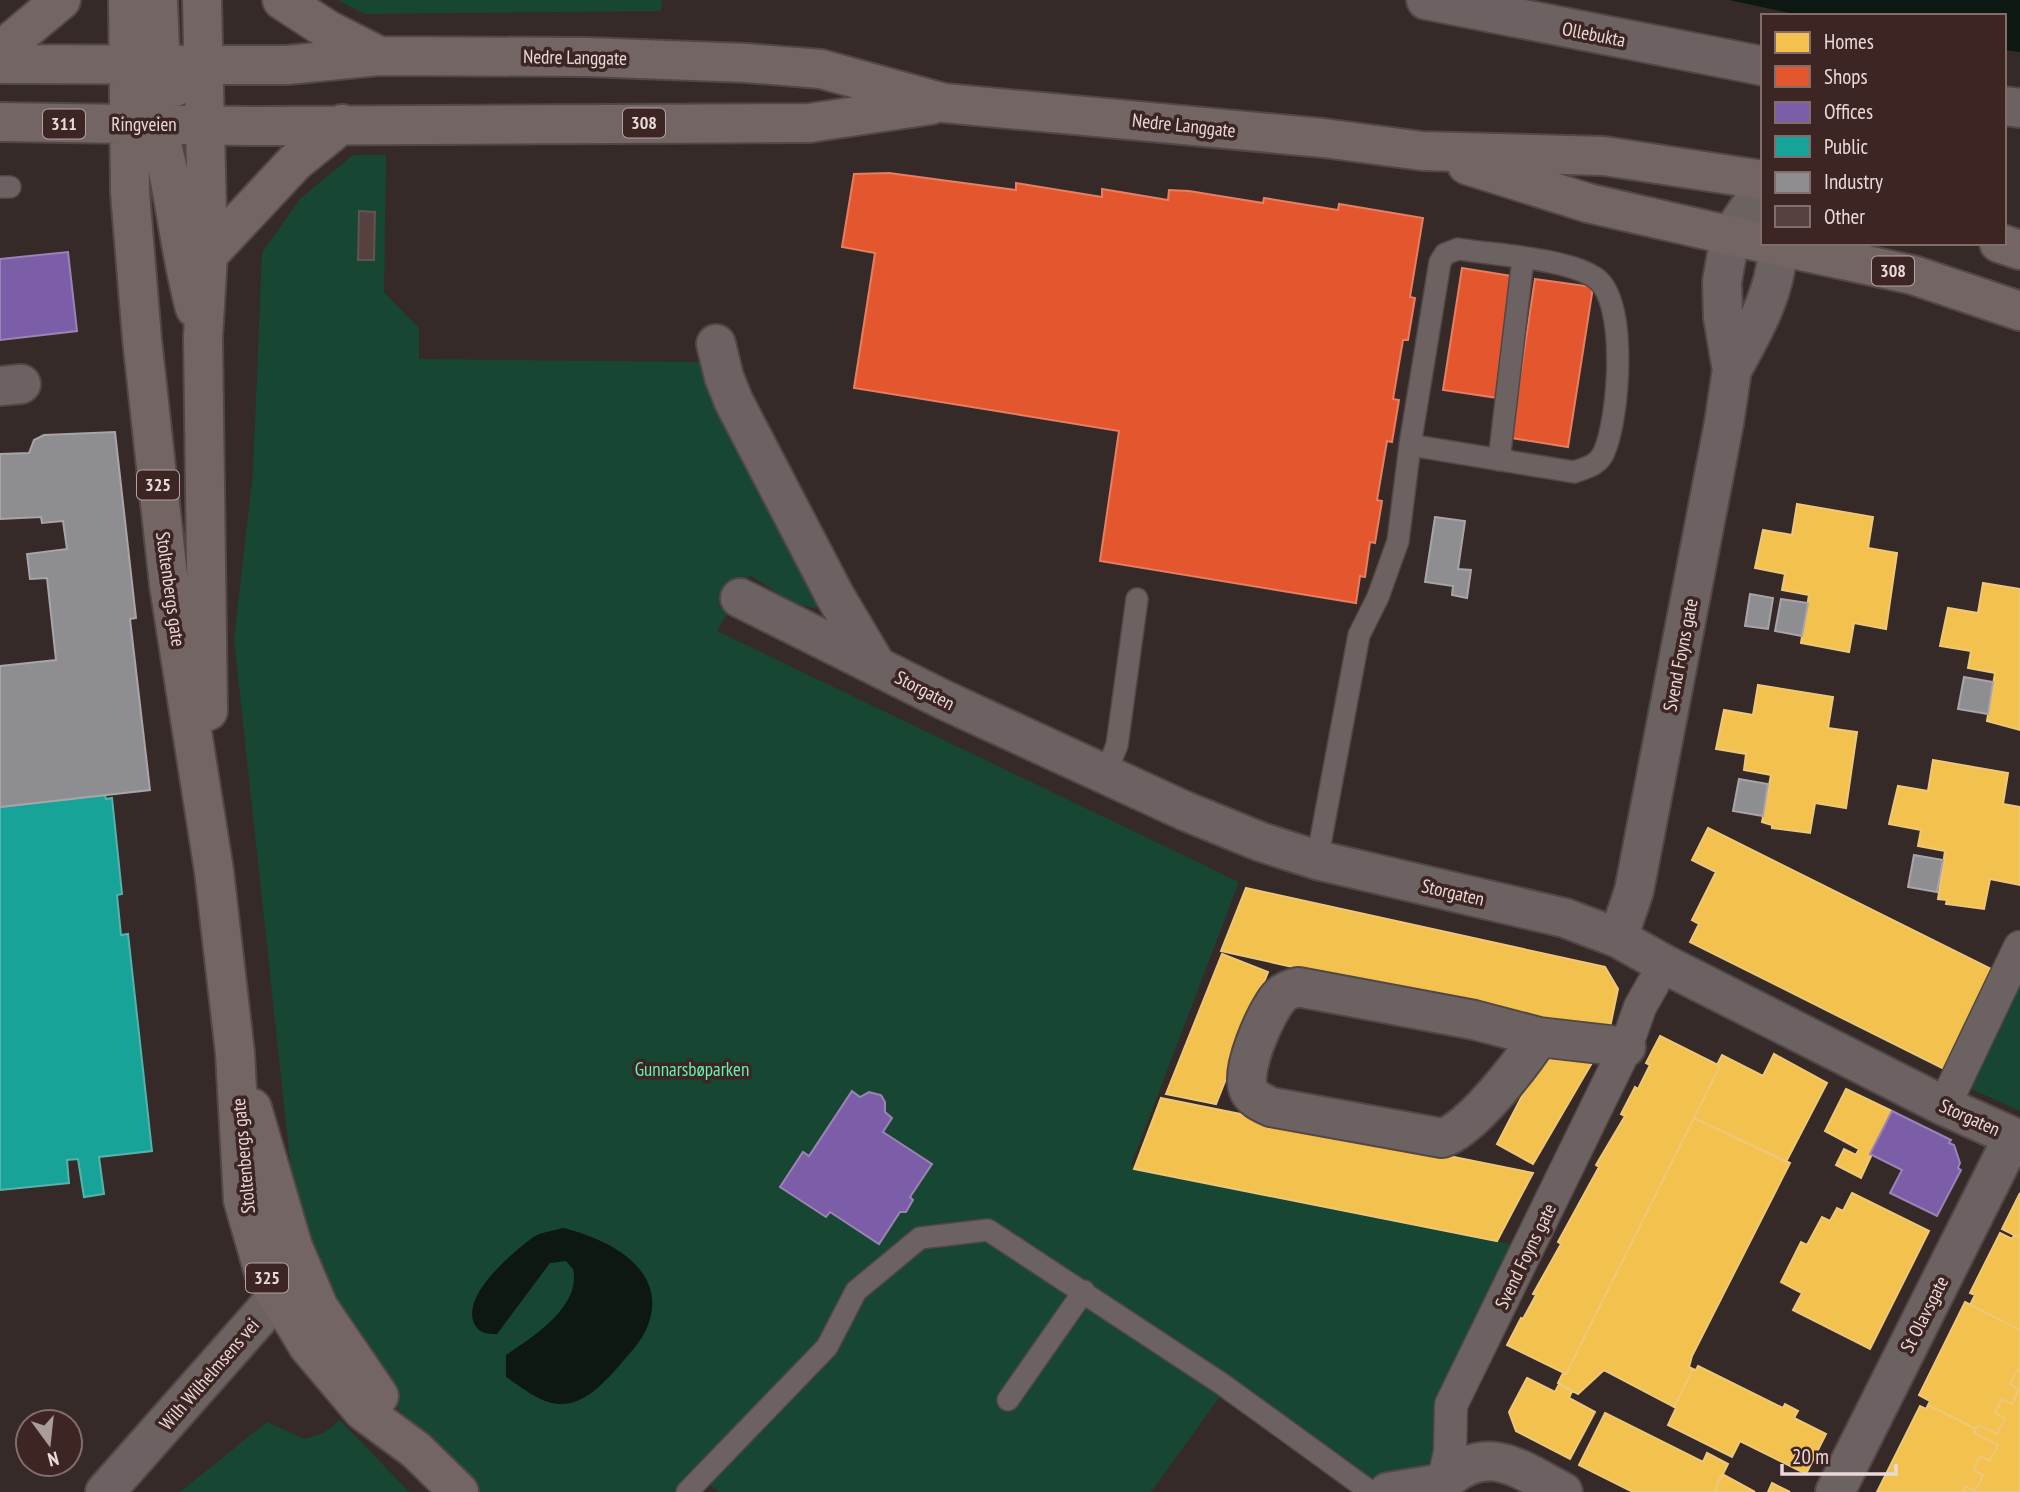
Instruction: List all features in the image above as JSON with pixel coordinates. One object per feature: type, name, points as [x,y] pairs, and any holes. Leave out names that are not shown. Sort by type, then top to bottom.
[{"type":"main road","points":[[0,51],[61,0]]},
{"type":"main road","points":[[128,0],[165,65]]},
{"type":"main road","points":[[158,0],[158,32],[165,65]]},
{"type":"main road","points":[[165,65],[202,0]]},
{"type":"main road","name":"308","points":[[282,0],[328,30],[380,56]]},
{"type":"main road","name":"Nedre Langgate","points":[[165,65],[287,65],[380,56],[600,57],[746,63],[821,69],[944,103],[1310,137],[1422,151],[1604,156],[1761,180]]},
{"type":"main road","points":[[0,64],[165,65]]},
{"type":"main road","name":"325","points":[[142,124],[165,65]]},
{"type":"main road","name":"Stoltenbergs gate","points":[[165,65],[204,124],[208,255],[203,337],[210,842]]},
{"type":"main road","name":"Nedre Langgate","points":[[204,124],[809,123],[944,103]]},
{"type":"main road","name":"Ringveien","points":[[0,122],[204,124]]},
{"type":"main road","name":"Stoltenbergs gate","points":[[142,124],[203,337]]},
{"type":"main road","name":"Stoltenbergs gate","points":[[142,124],[135,268],[169,585],[210,842],[235,1053],[243,1200],[258,1255],[277,1297],[308,1346],[355,1403],[416,1450],[458,1492]]},
{"type":"main road","points":[[208,255],[295,162],[342,124]]},
{"type":"main road","name":"Nedre Langgate","points":[[1422,151],[1588,203],[1761,242]]},
{"type":"main road","name":"Nedre Langgate","points":[[1776,245],[1913,275],[2020,311]]},
{"type":"main road","name":"Stoltenbergs gate","points":[[235,1053],[293,1247],[319,1308],[416,1450]]},
{"type":"street","name":"Ollebukta","points":[[1426,0],[1761,66]]},
{"type":"street","name":"Svend Foyns gate","points":[[1618,938],[1640,864],[1724,424],[1732,370],[1723,317],[1722,282],[1761,243]]},
{"type":"street","name":"Storgaten","points":[[716,344],[724,377],[734,402],[835,596],[876,664]]},
{"type":"street","name":"Storgaten","points":[[740,598],[876,664],[944,701],[1105,775],[1261,842],[1317,860],[1565,918],[1618,938],[1944,1106],[2016,1139]]},
{"type":"street","points":[[1944,1106],[2020,947]]},
{"type":"street","name":"Svend Foyns gate","points":[[1444,1487],[1450,1452],[1451,1405],[1626,1047],[1640,1007],[1653,984]]},
{"type":"street","points":[[1539,1037],[1521,1065],[1464,1125],[1442,1138],[1271,1107],[1257,1100],[1248,1090],[1250,1059],[1265,1020],[1279,997],[1298,987],[1474,1020],[1539,1037],[1626,1047]]},
{"type":"street","name":"St Olavsgate","points":[[1836,1492],[2016,1139]]},
{"type":"street","name":"Wilh Wilhelmsens vei","points":[[105,1492],[277,1297],[288,1280],[293,1247]]},
{"type":"street","points":[[1388,1492],[1444,1487],[1458,1468],[1472,1462],[1505,1461],[1563,1492]]},
{"type":"lane","points":[[1317,860],[1359,635],[1378,597],[1398,541],[1410,445],[1440,262],[1445,254],[1458,249],[1572,267],[1597,278],[1607,293],[1618,353],[1617,403],[1604,454],[1591,467],[1574,472],[1410,445]]},
{"type":"lane","points":[[1499,460],[1523,259]]},
{"type":"lane","points":[[1105,775],[1117,745],[1137,599]]},
{"type":"lane","points":[[690,1491],[827,1347],[856,1291],[920,1238],[988,1230],[1222,1384],[1371,1492]]},
{"type":"lane","points":[[1008,1400],[1084,1291]]},
{"type":"green space","points":[[338,0],[662,0],[661,11],[364,14]]},
{"type":"green space","name":"Gunnarsbøparken","points":[[353,155],[386,155],[384,292],[419,328],[419,359],[700,362],[715,399],[819,602],[816,608],[794,604],[750,575],[717,631],[1239,882],[1131,1165],[1515,1245],[1437,1479],[1374,1489],[1229,1384],[1151,1492],[720,1492],[696,1477],[680,1492],[476,1492],[376,1385],[301,1263],[234,639],[253,473],[262,253],[300,199]]},
{"type":"green space","points":[[2020,984],[2020,1111],[1965,1086]]},
{"type":"green space","points":[[340,1420],[409,1492],[180,1492],[267,1422],[304,1439],[324,1433]]},
{"type":"shaded area","points":[[1729,0],[2020,0],[2020,52],[2006,50],[2006,14],[1794,14]]},
{"type":"shaded area","points":[[563,1228],[600,1240],[632,1262],[644,1276],[651,1292],[652,1311],[640,1341],[607,1379],[584,1397],[567,1404],[558,1404],[538,1398],[506,1377],[506,1355],[529,1340],[563,1308],[574,1283],[573,1269],[566,1261],[550,1263],[497,1334],[480,1331],[474,1323],[472,1312],[482,1288],[512,1254],[535,1236]]},
{"type":"building: Homes","points":[[1797,504],[1873,517],[1868,548],[1897,553],[1886,629],[1854,623],[1849,652],[1801,643],[1809,595],[1782,590],[1785,574],[1755,568],[1763,530],[1792,535]]},
{"type":"building: Homes","points":[[1983,583],[2020,589],[2020,730],[1987,721],[1995,673],[1968,668],[1971,651],[1940,646],[1948,608],[1978,613]]},
{"type":"building: Homes","points":[[1758,685],[1833,697],[1828,728],[1857,732],[1846,808],[1815,803],[1810,833],[1772,828],[1772,825],[1762,822],[1771,775],[1744,770],[1746,754],[1716,749],[1724,710],[1753,715]]},
{"type":"building: Homes","points":[[1933,760],[2008,773],[2003,804],[2020,807],[2020,885],[1990,879],[1984,909],[1946,904],[1947,900],[1938,899],[1945,851],[1918,846],[1921,830],[1889,824],[1898,786],[1928,791]]},
{"type":"building: Homes","points":[[1708,828],[1995,971],[1946,1070],[1690,942],[1699,924],[1692,920],[1716,872],[1692,860]]},
{"type":"building: Homes","points":[[1246,888],[1605,967],[1618,989],[1608,1037],[1221,951]]},
{"type":"building: Homes","points":[[1222,954],[1268,972],[1216,1104],[1166,1094]]},
{"type":"building: Homes","points":[[1660,1036],[1720,1066],[1566,1374],[1507,1345],[1536,1295],[1533,1294],[1561,1244],[1558,1242],[1599,1167],[1596,1165],[1625,1116],[1621,1114],[1650,1065],[1646,1063]]},
{"type":"building: Homes","points":[[1546,1050],[1597,1054],[1533,1164],[1497,1144]]},
{"type":"building: Homes","points":[[1774,1054],[1827,1083],[1786,1162],[1694,1118],[1720,1066],[1717,1065],[1722,1055],[1763,1076]]},
{"type":"building: Homes","points":[[1846,1089],[1892,1111],[1861,1178],[1836,1165],[1844,1149],[1856,1155],[1859,1149],[1825,1131]]},
{"type":"building: Homes","points":[[1161,1098],[1533,1173],[1497,1241],[1134,1169]]},
{"type":"building: Homes","points":[[1694,1118],[1790,1163],[1692,1356],[1689,1367],[1693,1369],[1674,1407],[1604,1370],[1578,1394],[1558,1383],[1563,1373],[1566,1374]]},
{"type":"building: Homes","points":[[1852,1193],[1929,1231],[1870,1349],[1793,1310],[1802,1293],[1781,1282],[1801,1242],[1807,1245],[1822,1217],[1830,1221],[1837,1208],[1843,1211]]},
{"type":"building: Homes","points":[[2020,1193],[2020,1238],[2002,1229]]},
{"type":"building: Homes","points":[[2000,1233],[2012,1239],[2014,1235],[2020,1238],[2020,1330],[1970,1305],[1975,1295],[1970,1293]]},
{"type":"building: Homes","points":[[1965,1302],[2020,1330],[2020,1371],[2017,1370],[2010,1384],[2019,1389],[2012,1404],[2002,1399],[1995,1413],[2005,1418],[1997,1434],[1978,1425],[1976,1429],[1928,1405],[1930,1401],[1919,1395]]},
{"type":"building: Homes","points":[[1698,1366],[1783,1408],[1785,1404],[1798,1411],[1794,1418],[1826,1434],[1806,1474],[1740,1441],[1732,1457],[1668,1425],[1693,1369],[1696,1370]]},
{"type":"building: Homes","points":[[2017,1370],[2020,1371],[2020,1492],[1962,1492],[1965,1486],[1975,1491],[1983,1475],[1973,1470],[1980,1456],[1990,1461],[1998,1445],[1974,1433],[1978,1425],[1997,1434],[2005,1418],[1995,1413],[2002,1399],[2012,1404],[2019,1389],[2010,1384]]},
{"type":"building: Homes","points":[[1527,1378],[1555,1392],[1559,1384],[1572,1391],[1569,1398],[1595,1412],[1570,1459],[1516,1431],[1509,1412]]},
{"type":"building: Homes","points":[[1928,1405],[1976,1429],[1974,1433],[1998,1445],[1990,1461],[1980,1456],[1973,1470],[1983,1475],[1975,1491],[1965,1486],[1962,1492],[1877,1492],[1920,1406],[1926,1409]]},
{"type":"building: Homes","points":[[1605,1413],[1703,1462],[1707,1453],[1728,1464],[1714,1492],[1633,1492],[1579,1465]]},
{"type":"building: Homes","points":[[1722,1474],[1755,1492],[1714,1492]]},
{"type":"building: Homes","points":[[1772,1483],[1790,1492],[1768,1492]]},
{"type":"building: Shops","points":[[889,173],[1016,190],[1016,183],[1102,197],[1102,189],[1168,200],[1169,190],[1189,191],[1263,203],[1264,198],[1338,210],[1339,204],[1423,218],[1410,297],[1415,298],[1408,340],[1403,340],[1393,399],[1399,400],[1392,442],[1387,441],[1377,500],[1382,501],[1375,543],[1370,542],[1365,577],[1360,576],[1356,603],[1100,561],[1119,431],[854,388],[875,253],[842,247],[854,174]]},
{"type":"building: Shops","points":[[1462,268],[1518,277],[1498,398],[1443,390]]},
{"type":"building: Shops","points":[[1535,279],[1593,287],[1568,447],[1511,438]]},
{"type":"building: Offices","points":[[68,252],[77,331],[0,340],[0,259]]},
{"type":"building: Offices","points":[[852,1091],[860,1097],[869,1092],[881,1095],[885,1102],[885,1112],[892,1118],[883,1132],[932,1164],[910,1197],[913,1200],[906,1212],[900,1212],[879,1244],[830,1212],[826,1217],[780,1187],[803,1152],[809,1156]]},
{"type":"building: Offices","points":[[1892,1111],[1951,1140],[1949,1143],[1954,1145],[1960,1163],[1958,1168],[1961,1170],[1937,1216],[1890,1193],[1902,1170],[1870,1154]]},
{"type":"building: Public","points":[[105,795],[106,799],[112,798],[122,894],[117,895],[121,935],[128,934],[152,1151],[99,1157],[104,1194],[84,1197],[78,1159],[67,1160],[69,1183],[0,1190],[0,807]]},
{"type":"building: Industry","points":[[115,432],[136,618],[130,619],[150,790],[0,807],[0,666],[56,660],[47,578],[30,579],[27,554],[67,549],[63,521],[42,523],[41,517],[0,519],[0,454],[29,453],[34,440],[44,435]]},
{"type":"building: Industry","points":[[1435,517],[1465,521],[1458,569],[1471,570],[1467,598],[1452,595],[1453,586],[1425,582]]},
{"type":"building: Industry","points":[[1750,594],[1773,598],[1768,629],[1745,626]]},
{"type":"building: Industry","points":[[1781,599],[1808,603],[1802,636],[1775,631]]},
{"type":"building: Industry","points":[[1964,677],[1993,682],[1988,714],[1958,709]]},
{"type":"building: Industry","points":[[1739,779],[1768,784],[1763,816],[1733,811]]},
{"type":"building: Industry","points":[[1914,855],[1943,860],[1937,892],[1908,887]]},
{"type":"building: Other","points":[[359,211],[375,212],[374,260],[358,260]]}]
